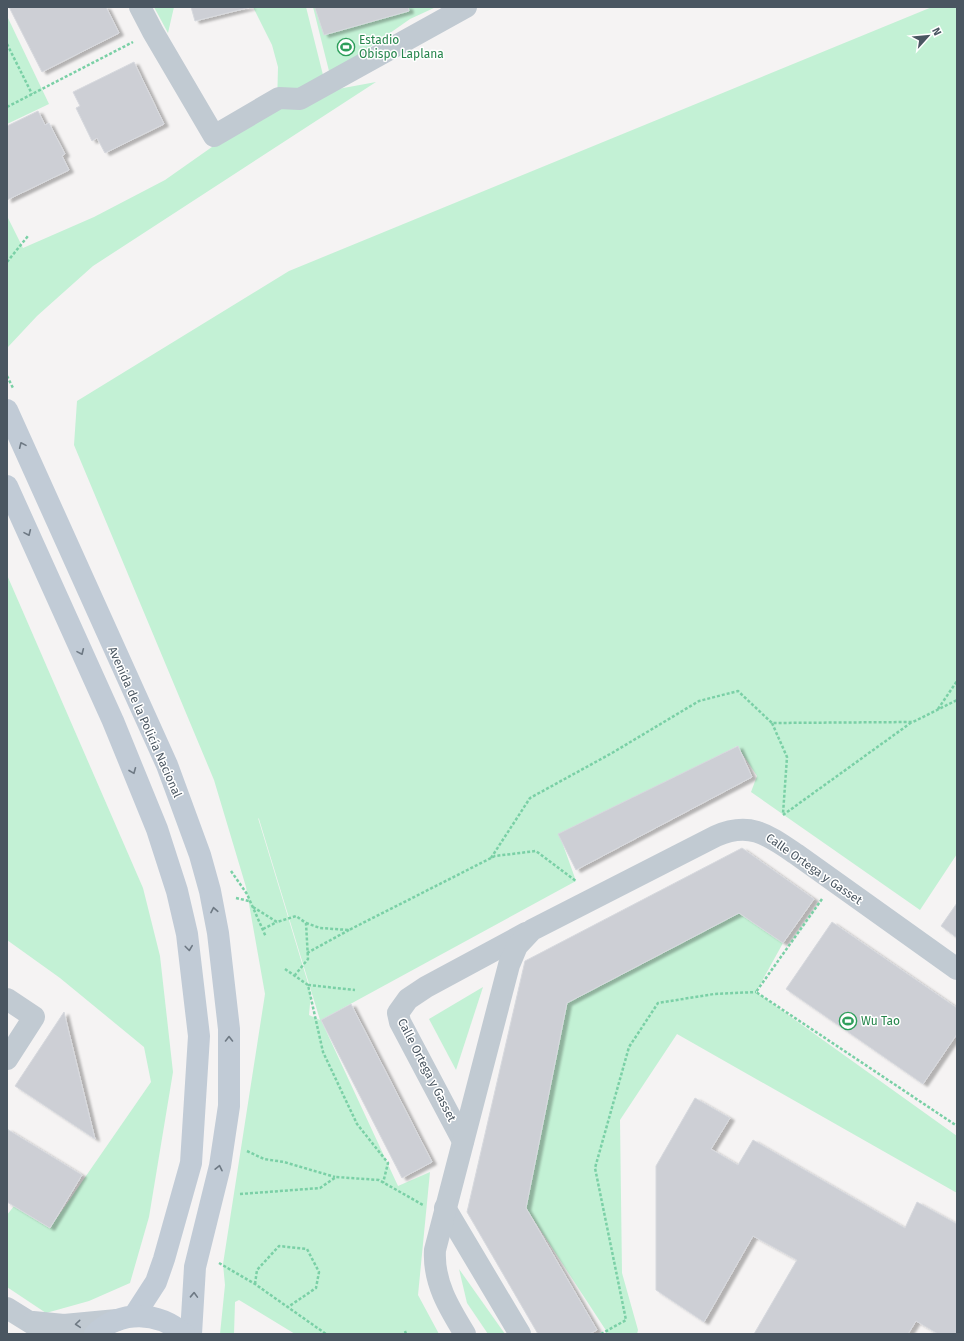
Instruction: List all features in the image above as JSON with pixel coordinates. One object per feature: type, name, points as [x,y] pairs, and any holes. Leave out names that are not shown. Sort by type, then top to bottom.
[{"type":"main road","name":"Avenida de la Policía Nacional","points":[[7,410],[167,765],[200,855],[210,891],[218,933],[228,1029],[229,1106],[220,1166],[195,1267],[191,1334]]},
{"type":"main road","points":[[10,492],[113,721],[157,829],[177,891],[187,934],[199,1036],[191,1163],[164,1259],[153,1287],[125,1318],[96,1334]]},
{"type":"main road","points":[[125,1318],[161,1320],[184,1334]]},
{"type":"street","points":[[140,7],[152,32],[214,136],[279,98],[300,99],[466,7]]},
{"type":"street","name":"Calle Ortega y Gasset","points":[[463,1141],[400,1022],[398,1013],[408,999],[426,987],[532,930],[716,836],[738,829],[754,830],[770,837],[957,969]]},
{"type":"street","name":"Calle Ortega y Gasset","points":[[465,1334],[448,1306],[438,1282],[434,1260],[437,1240],[436,1208],[463,1141],[509,965],[518,946],[532,930]]},
{"type":"street","points":[[7,1000],[34,1017],[7,1060]]},
{"type":"street","points":[[436,1208],[520,1334]]},
{"type":"street","points":[[7,1308],[41,1328],[125,1318]]},
{"type":"path","points":[[7,108],[152,32]]},
{"type":"path","points":[[7,44],[32,94]]},
{"type":"path","points":[[7,262],[28,236]]},
{"type":"path","points":[[938,710],[957,681]]},
{"type":"path","points":[[491,858],[530,798],[612,753],[699,701],[738,691],[772,723],[787,757],[783,815],[913,722],[957,700]]},
{"type":"path","points":[[772,723],[913,722]]},
{"type":"path","points":[[307,953],[495,856],[536,851],[576,881]]},
{"type":"path","points":[[231,871],[250,901],[266,937]]},
{"type":"path","points":[[756,992],[834,882]]},
{"type":"path","points":[[236,898],[250,901]]},
{"type":"path","points":[[253,907],[277,922]]},
{"type":"path","points":[[263,929],[277,922],[296,916],[306,923],[320,928],[349,930]]},
{"type":"path","points":[[295,975],[308,958],[306,923]]},
{"type":"path","points":[[285,968],[308,985],[355,990]]},
{"type":"path","points":[[308,985],[323,1052],[357,1124],[388,1163],[383,1183]]},
{"type":"path","points":[[601,1334],[626,1320],[595,1168],[629,1046],[658,1003],[714,994],[756,992],[957,1126]]},
{"type":"path","points":[[247,1151],[264,1160],[284,1162],[336,1177],[379,1180],[436,1208]]},
{"type":"path","points":[[240,1194],[320,1188],[336,1177]]},
{"type":"path","points":[[255,1284],[257,1270],[279,1246],[307,1249],[319,1272],[316,1288],[288,1307]]},
{"type":"path","points":[[223,1264],[255,1284],[326,1334]]},
{"type":"green space","points":[[154,7],[174,7],[168,33]]},
{"type":"green space","points":[[253,7],[306,7],[327,91],[376,82],[93,266],[37,316],[8,347],[7,216],[23,248],[94,217],[165,180],[229,135],[277,106],[278,67],[272,45]]},
{"type":"green space","name":"Estadio Obispo Laplana","points":[[313,7],[436,7],[410,19],[330,75]]},
{"type":"green space","points":[[932,7],[957,7],[957,854],[920,910],[751,792],[757,776],[737,746],[561,839],[576,881],[321,1020],[398,1186],[430,1172],[418,1295],[439,1334],[295,1334],[239,1300],[235,1302],[234,1334],[220,1334],[225,1285],[223,1264],[265,994],[246,887],[214,780],[74,445],[77,401],[289,271]],"holes":[[[258,818],[320,1020],[309,1015],[311,993]]]},
{"type":"green space","points":[[7,16],[49,104],[7,124]]},
{"type":"green space","points":[[7,575],[143,888],[160,956],[173,1072],[149,1217],[130,1283],[89,1301],[46,1313],[7,1287],[7,1215],[14,1206],[50,1228],[151,1082],[144,1047],[60,978],[7,940]]},
{"type":"green space","points":[[739,913],[783,943],[756,992],[957,1136],[957,1193],[677,1034],[620,1120],[622,1273],[638,1330],[637,1334],[605,1334],[607,1332],[526,1208],[567,1003]]},
{"type":"green space","points":[[483,987],[456,1070],[429,1019]]},
{"type":"green space","points":[[459,1269],[505,1334],[488,1334],[467,1303]]},
{"type":"building","points":[[9,7],[106,7],[119,33],[42,72]]},
{"type":"building","points":[[191,7],[251,7],[195,21]]},
{"type":"building","points":[[408,7],[409,11],[324,35],[315,8]]},
{"type":"building","points":[[134,62],[164,124],[105,153],[97,138],[92,141],[76,108],[80,106],[73,92]]},
{"type":"building","points":[[38,111],[45,125],[49,123],[65,154],[62,156],[69,170],[7,200],[7,126]]},
{"type":"building","points":[[738,746],[752,777],[576,870],[558,834]]},
{"type":"building","points":[[742,848],[814,899],[783,943],[739,913],[567,1003],[526,1208],[597,1330],[589,1334],[538,1334],[467,1212],[525,961]]},
{"type":"building","points":[[957,903],[957,938],[941,926]]},
{"type":"building","points":[[832,922],[957,1008],[957,1034],[923,1084],[786,989]]},
{"type":"building","points":[[351,1004],[432,1162],[402,1178],[321,1020]]},
{"type":"building","points":[[64,1012],[95,1139],[15,1086]]},
{"type":"building","points":[[695,1098],[730,1118],[711,1149],[738,1165],[753,1140],[905,1228],[917,1202],[957,1224],[957,1334],[938,1334],[916,1321],[908,1334],[754,1334],[797,1260],[753,1236],[704,1322],[656,1290],[656,1166]]},
{"type":"building","points":[[7,1129],[82,1175],[50,1228],[7,1202]]},
{"type":"place","name":"Estadio Obispo Laplana","points":[[346,47]]},
{"type":"place","name":"Wu Tao","points":[[848,1021]]}]
